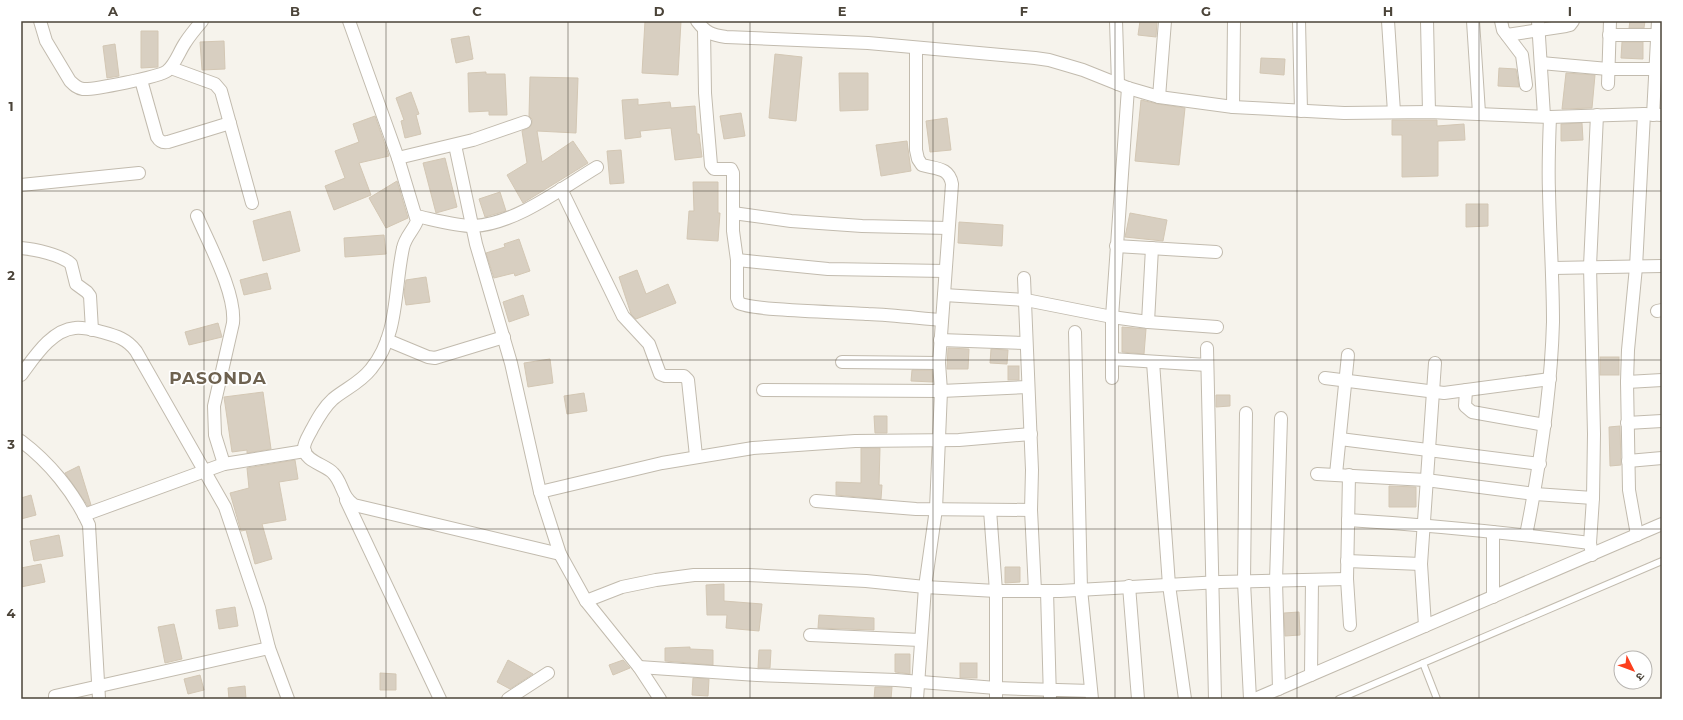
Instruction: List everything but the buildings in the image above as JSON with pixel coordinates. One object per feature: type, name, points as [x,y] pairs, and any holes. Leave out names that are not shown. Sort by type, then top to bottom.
[{"type":"street","points":[[40,21],[43,34],[50,50],[70,81],[75,86],[86,89],[141,80],[160,75],[170,68],[186,42],[202,21]]},
{"type":"street","points":[[349,21],[398,158],[416,216],[415,225],[405,241],[403,249],[394,312],[387,340],[377,361],[366,375],[334,398],[326,407],[309,435],[305,443],[304,451],[308,457],[328,468],[339,480],[345,497],[440,699]]},
{"type":"street","points":[[1112,378],[1112,317],[1123,86],[1116,21]]},
{"type":"street","points":[[1159,97],[1165,21]]},
{"type":"street","points":[[1233,108],[1234,21]]},
{"type":"street","points":[[1299,21],[1301,111]]},
{"type":"street","points":[[1388,21],[1394,112]]},
{"type":"street","points":[[1427,21],[1429,112]]},
{"type":"street","points":[[1473,21],[1479,113]]},
{"type":"street","points":[[1501,21],[1503,30],[1522,55],[1526,85]]},
{"type":"street","points":[[1507,36],[1538,25],[1570,25],[1573,21]]},
{"type":"street","points":[[1608,84],[1610,21]]},
{"type":"street","points":[[1637,535],[1629,490],[1627,382],[1636,267],[1653,114],[1658,21]]},
{"type":"street","points":[[1526,535],[1535,494],[1545,425],[1550,379],[1553,323],[1553,268],[1547,116],[1538,25]]},
{"type":"street","points":[[700,26],[715,36],[868,43],[1049,60],[1083,70],[1123,86],[1159,97],[1233,108],[1344,113],[1429,112],[1547,116],[1653,114]]},
{"type":"street","points":[[700,26],[711,165],[714,169],[729,168],[732,171],[733,213],[739,303],[744,305],[941,320]]},
{"type":"street","points":[[1609,35],[1657,35]]},
{"type":"street","points":[[916,48],[916,150],[918,159],[922,165],[944,169],[949,173],[951,179],[940,340],[939,363],[941,391],[936,509],[925,587],[917,681],[917,699]]},
{"type":"street","points":[[1541,63],[1608,70],[1655,69]]},
{"type":"street","points":[[170,68],[215,84],[221,91],[252,203]]},
{"type":"street","points":[[141,80],[157,137],[159,141],[163,143],[230,123]]},
{"type":"street","points":[[1591,549],[1594,434],[1590,266],[1597,115]]},
{"type":"street","points":[[398,158],[455,145],[525,122]]},
{"type":"street","points":[[455,145],[472,226],[511,363],[540,492],[560,554],[586,601],[639,667],[660,699]]},
{"type":"street","points":[[416,216],[472,226],[484,225],[507,218],[561,189],[597,167]]},
{"type":"street","points":[[21,185],[139,173]]},
{"type":"street","points":[[561,189],[623,316],[649,344],[660,374],[665,376],[684,376],[688,380],[696,456]]},
{"type":"street","points":[[733,213],[791,221],[862,226],[948,228]]},
{"type":"street","points":[[197,216],[228,290],[234,314],[234,323],[214,406],[215,436],[224,464]]},
{"type":"street","points":[[1116,246],[1216,252]]},
{"type":"street","points":[[21,248],[40,251],[63,258],[71,264],[76,284],[88,292],[90,296],[92,330]]},
{"type":"street","points":[[1148,322],[1152,248]]},
{"type":"street","points":[[737,260],[828,269],[945,272]]},
{"type":"street","points":[[1553,268],[1590,266],[1662,266]]},
{"type":"street","points":[[1024,278],[1031,434],[1031,510],[1041,591],[1050,694]]},
{"type":"street","points":[[944,295],[1026,300],[1112,317],[1148,322],[1217,327]]},
{"type":"street","points":[[21,376],[37,355],[57,335],[65,330],[76,328],[116,335],[123,338],[130,344],[225,507],[232,524],[259,608],[269,648],[288,699]]},
{"type":"street","points":[[639,667],[757,675],[917,681],[996,693],[1091,695],[1081,589],[1075,332]]},
{"type":"street","points":[[387,340],[428,357],[435,358],[504,337]]},
{"type":"street","points":[[940,340],[1026,343]]},
{"type":"street","points":[[1207,348],[1215,699]]},
{"type":"street","points":[[1336,474],[1348,355]]},
{"type":"street","points":[[1112,359],[1207,365]]},
{"type":"street","points":[[842,362],[939,363]]},
{"type":"street","points":[[1153,362],[1169,585],[1185,699]]},
{"type":"street","points":[[1425,626],[1420,564],[1435,363]]},
{"type":"street","points":[[1325,378],[1444,393],[1550,379]]},
{"type":"street","points":[[1627,382],[1662,380]]},
{"type":"street","points":[[763,390],[941,391],[1028,387]]},
{"type":"street","points":[[1466,390],[1464,402],[1465,406],[1472,412],[1545,425]]},
{"type":"street","points":[[1246,413],[1244,582],[1250,699]]},
{"type":"street","points":[[1279,688],[1276,581],[1281,418]]},
{"type":"street","points":[[1627,423],[1662,421]]},
{"type":"street","points":[[540,492],[696,456],[753,448],[807,443],[855,441],[938,441],[1031,434]]},
{"type":"street","points":[[1340,439],[1540,464]]},
{"type":"street","points":[[21,441],[39,454],[48,464],[84,515],[89,525],[91,537],[99,699]]},
{"type":"street","points":[[84,515],[168,486],[224,464],[304,451]]},
{"type":"street","points":[[1628,461],[1662,458]]},
{"type":"street","points":[[1317,474],[1426,480],[1535,494],[1593,498]]},
{"type":"street","points":[[1349,475],[1347,579],[1350,625]]},
{"type":"street","points":[[345,497],[354,505],[360,507],[413,518],[560,554]]},
{"type":"street","points":[[816,501],[936,509],[1031,510]]},
{"type":"street","points":[[990,510],[996,591],[996,693]]},
{"type":"street","points":[[1348,520],[1423,525],[1526,535],[1591,549]]},
{"type":"street","points":[[1255,699],[1493,597],[1591,549],[1637,535],[1662,524]]},
{"type":"street","points":[[1493,532],[1493,597]]},
{"type":"street","points":[[1348,561],[1420,564]]},
{"type":"street","points":[[586,601],[622,587],[656,580],[694,575],[748,575],[866,581],[925,587],[996,591],[1041,591],[1129,586],[1347,579]]},
{"type":"street","points":[[1311,675],[1312,580]]},
{"type":"street","points":[[1129,586],[1138,699]]},
{"type":"street","points":[[810,635],[920,640]]},
{"type":"street","points":[[55,699],[55,696],[269,648]]},
{"type":"street","points":[[508,699],[548,673]]},
{"type":"lane","points":[[1339,699],[1662,561]]},
{"type":"lane","points":[[1423,663],[1437,699]]},
{"type":"district","name":"PASONDA","points":[[218,378]]}]
